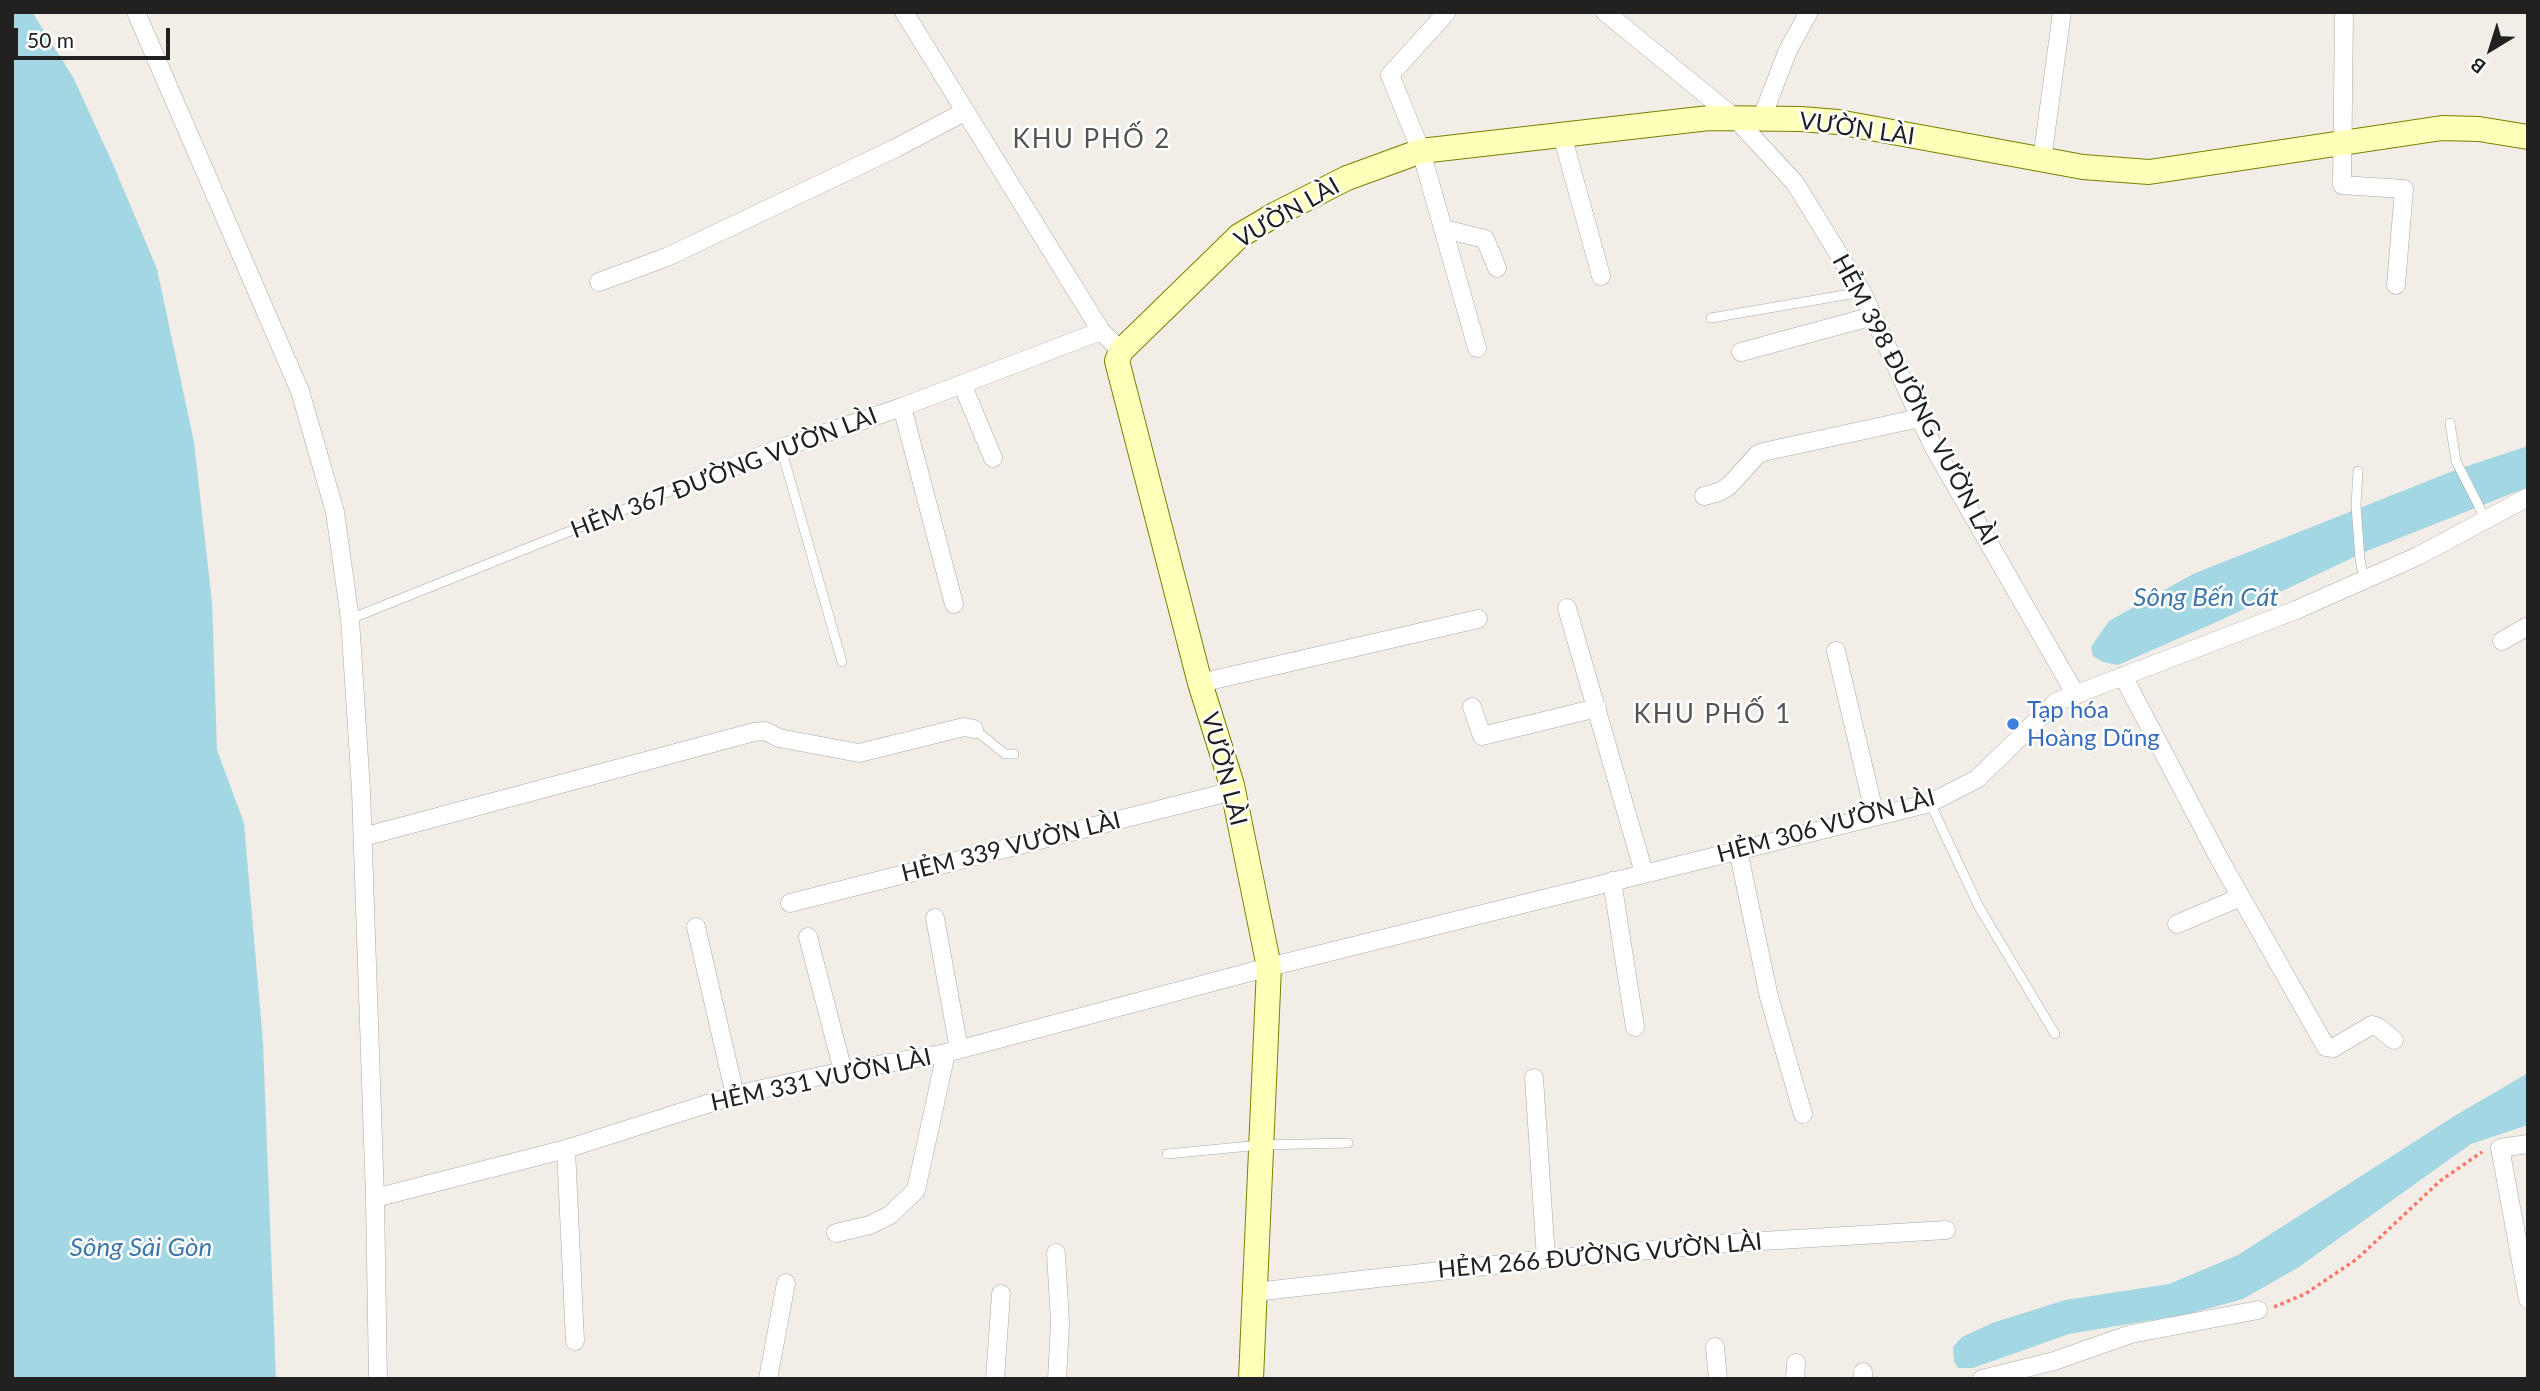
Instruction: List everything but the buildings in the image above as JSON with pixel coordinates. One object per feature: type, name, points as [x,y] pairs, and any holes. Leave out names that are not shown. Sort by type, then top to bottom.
[{"type":"main road","name":"VƯỜN LÀI","points":[[1251,1379],[1269,967],[1233,791],[1200,682],[1116,361],[1121,351],[1239,236],[1347,178],[1422,151],[1709,118],[1838,122],[2042,160],[2116,171],[2149,172],[2442,128],[2479,129],[2528,136]]},
{"type":"street","points":[[136,12],[300,391],[335,512],[350,619],[363,837],[378,1379]]},
{"type":"street","points":[[904,12],[1101,331],[1121,351]]},
{"type":"street","points":[[1447,12],[1390,75],[1422,151],[1477,348]]},
{"type":"street","name":"HẺM 398 ĐƯỜNG VƯỜN LÀI","points":[[1605,12],[1736,119],[1795,183],[1862,292],[1933,446],[2076,695]]},
{"type":"street","points":[[1761,120],[1788,50],[1809,12]]},
{"type":"street","points":[[2042,160],[2062,12]]},
{"type":"street","points":[[2344,12],[2342,185],[2404,189],[2396,285]]},
{"type":"street","points":[[599,282],[667,257],[896,148],[964,112]]},
{"type":"street","points":[[1562,135],[1601,276]]},
{"type":"street","points":[[1444,229],[1485,239],[1497,268]]},
{"type":"street","points":[[1741,352],[1873,316]]},
{"type":"street","name":"HẺM 367 ĐƯỜNG VƯỜN LÀI","points":[[688,484],[781,448],[902,407],[1101,331]]},
{"type":"street","points":[[962,384],[993,458]]},
{"type":"street","points":[[902,407],[954,604]]},
{"type":"street","points":[[1704,496],[1729,486],[1758,454],[1763,452],[1920,418]]},
{"type":"street","name":"HẺM 306 VƯỜN LÀI","points":[[1269,967],[1930,803],[1977,779],[2056,702],[2296,610],[2417,556],[2483,514],[2528,497]]},
{"type":"street","points":[[1567,608],[1644,873]]},
{"type":"street","points":[[1200,682],[1478,619]]},
{"type":"street","points":[[2502,640],[2528,626]]},
{"type":"street","points":[[1836,651],[1875,816]]},
{"type":"street","points":[[2123,676],[2241,897],[2326,1047],[2333,1048],[2372,1025],[2395,1040]]},
{"type":"street","points":[[1472,707],[1482,736],[1597,708]]},
{"type":"street","points":[[363,837],[754,732],[765,732],[779,738],[859,753],[964,727],[974,729]]},
{"type":"street","name":"HẺM 339 VƯỜN LÀI","points":[[790,904],[1233,791]]},
{"type":"street","points":[[1738,850],[1769,997],[1803,1114]]},
{"type":"street","points":[[1612,881],[1635,1027]]},
{"type":"street","points":[[2177,924],[2241,897]]},
{"type":"street","points":[[836,1233],[870,1225],[890,1215],[916,1190],[953,1051],[935,918]]},
{"type":"street","points":[[696,927],[735,1095]]},
{"type":"street","points":[[808,937],[842,1071]]},
{"type":"street","name":"HẺM 331 VƯỜN LÀI","points":[[375,1198],[566,1149],[735,1095],[842,1071],[953,1051],[1269,967]]},
{"type":"street","points":[[1534,1078],[1546,1259]]},
{"type":"street","points":[[2528,1144],[2500,1148],[2528,1299]]},
{"type":"street","points":[[566,1149],[575,1341]]},
{"type":"street","name":"HẺM 266 ĐƯỜNG VƯỜN LÀI","points":[[1255,1292],[1546,1259],[1729,1243],[1946,1230]]},
{"type":"street","points":[[1056,1253],[1060,1323],[1057,1379]]},
{"type":"street","points":[[768,1379],[786,1283]]},
{"type":"street","points":[[995,1379],[1001,1294]]},
{"type":"street","points":[[1982,1379],[2054,1361],[2131,1334],[2258,1310]]},
{"type":"street","points":[[1714,1347],[1717,1379]]},
{"type":"lane","points":[[1711,318],[1862,292]]},
{"type":"lane","points":[[2450,423],[2456,461],[2483,514]]},
{"type":"lane","points":[[781,448],[842,662]]},
{"type":"lane","points":[[2358,471],[2356,505],[2364,580]]},
{"type":"lane","name":"HẺM 367 ĐƯỜNG VƯỜN LÀI","points":[[350,619],[688,484]]},
{"type":"lane","points":[[974,729],[1005,754],[1014,754]]},
{"type":"lane","points":[[1930,803],[1979,907],[2055,1034]]},
{"type":"lane","points":[[1167,1154],[1261,1145],[1348,1143]]},
{"type":"path","points":[[2258,1310],[2276,1307],[2305,1294],[2357,1259],[2440,1181],[2477,1153],[2500,1148]]},
{"type":"water","name":"Sông Sài Gòn","points":[[12,12],[32,12],[73,77],[113,164],[157,269],[194,442],[212,602],[217,750],[244,823],[263,1042],[276,1379],[12,1379]]},
{"type":"water","name":"Sông Bến Cát","points":[[2528,446],[2528,487],[2367,551],[2118,665],[2103,662],[2093,656],[2091,647],[2109,621],[2193,574],[2458,469]]},
{"type":"water","points":[[2528,1073],[2528,1125],[2471,1144],[2299,1267],[2243,1299],[2188,1314],[2069,1334],[1973,1368],[1958,1368],[1954,1361],[1953,1347],[1962,1337],[1992,1323],[2065,1300],[2169,1284],[2238,1255],[2456,1115]]},
{"type":"place","name":"Tạp hóa Hoàng Dũng","points":[[2013,724]]},
{"type":"district","name":"KHU PHỐ 2","points":[[1092,140]]},
{"type":"district","name":"KHU PHỐ 1","points":[[1713,715]]}]
